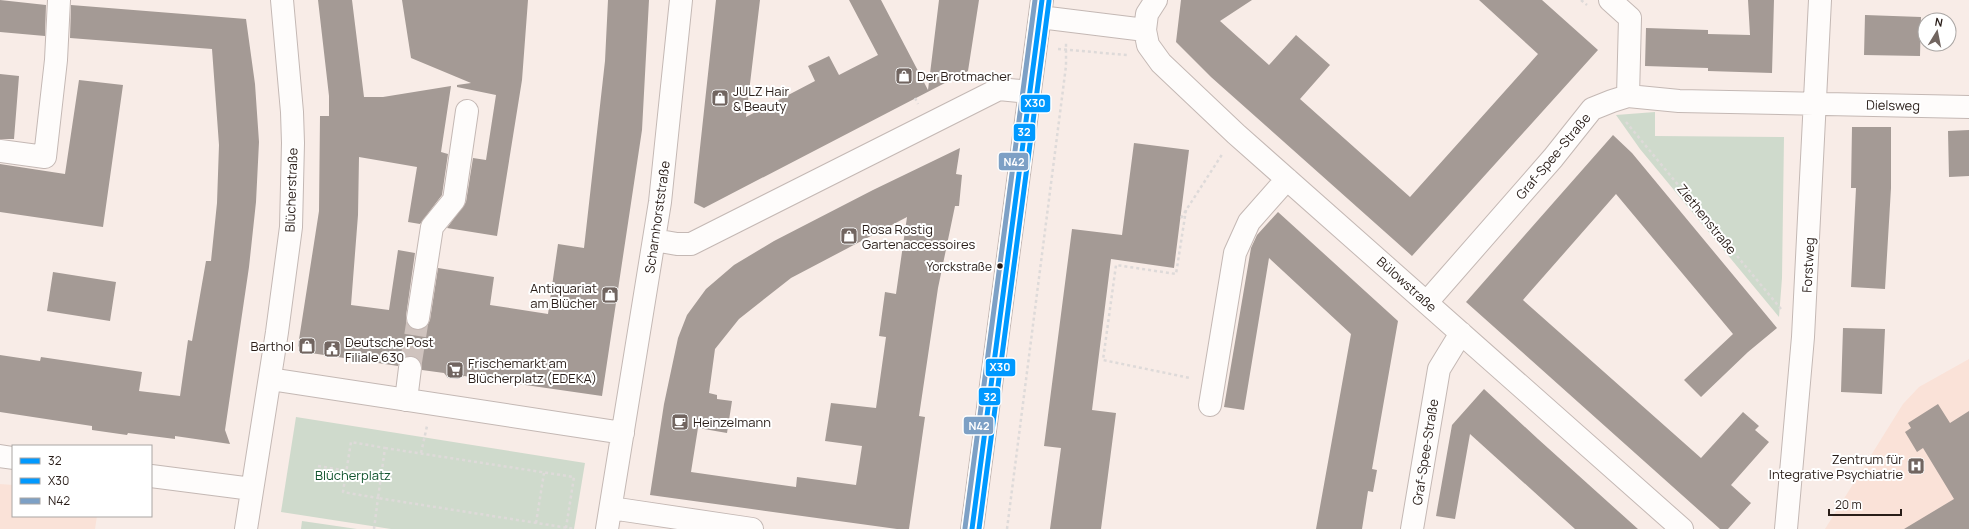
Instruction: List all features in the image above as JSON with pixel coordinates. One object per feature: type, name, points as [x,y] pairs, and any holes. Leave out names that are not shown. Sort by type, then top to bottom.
[{"type":"street","points":[[0,150],[45,157],[56,60],[59,0]]},
{"type":"street","name":"Blücherstraße","points":[[270,378],[285,275],[291,219],[293,135],[290,81],[282,0]]},
{"type":"street","name":"Scharnhorststraße","points":[[623,434],[654,240],[670,112],[681,0]]},
{"type":"street","points":[[1610,0],[1630,18],[1620,99]]},
{"type":"street","name":"Forstweg","points":[[1786,529],[1804,337],[1820,0]]},
{"type":"street","name":"Bülowstraße","points":[[1147,1],[1145,30],[1148,45],[1161,63],[1236,134],[1682,529]]},
{"type":"street","points":[[972,529],[1041,8],[1068,20],[1145,30]]},
{"type":"street","points":[[654,240],[677,244],[692,244],[999,89],[1030,92]]},
{"type":"street","name":"Graf-Spee-Straße","points":[[1427,302],[1592,109],[1620,99],[1816,104]]},
{"type":"street","name":"Dielsweg","points":[[1816,104],[1969,106]]},
{"type":"street","points":[[418,318],[432,227],[454,200],[467,111]]},
{"type":"street","points":[[1210,405],[1235,253],[1248,222],[1287,179]]},
{"type":"street","name":"Graf-Spee-Straße","points":[[1412,529],[1439,369],[1461,333]]},
{"type":"street","points":[[406,400],[410,368]]},
{"type":"street","points":[[246,529],[270,378],[623,434],[609,519],[752,529]]},
{"type":"street","points":[[0,456],[12,458]]},
{"type":"street","points":[[152,476],[252,489]]},
{"type":"path","points":[[1007,529],[1066,66],[1068,20]]},
{"type":"path","points":[[1066,50],[1130,55]]},
{"type":"path","name":"Ziethenstraße","points":[[1620,99],[1615,109],[1646,143],[1804,337]]},
{"type":"path","points":[[1181,218],[1236,134]]},
{"type":"path","points":[[1186,210],[1176,274],[1116,265],[1103,360],[1214,383]]},
{"type":"path","points":[[421,453],[425,437]]},
{"type":"path","points":[[566,528],[574,477],[351,442],[343,492],[566,528],[575,529]]},
{"type":"path","points":[[374,529],[385,448]]},
{"type":"path","points":[[318,466],[347,471]]},
{"type":"path","points":[[536,523],[544,473]]},
{"type":"shaded area","name":"Zentrum für Integrative Psychiatrie","points":[[1969,359],[1969,529],[1825,529],[1903,404],[1919,387]]},
{"type":"shaded area","points":[[0,484],[12,485],[12,517],[97,517],[95,529],[0,529]]},
{"type":"green space","points":[[1655,112],[1655,136],[1784,137],[1782,278],[1779,317],[1640,149],[1616,115]]},
{"type":"green space","name":"Blücherplatz","points":[[296,417],[585,463],[574,529],[391,529],[281,512]]},
{"type":"green space","points":[[302,521],[357,529],[301,529]]},
{"type":"building","points":[[0,0],[46,5],[45,36],[0,32]]},
{"type":"building","points":[[318,0],[352,0],[364,97],[383,97],[451,86],[441,152],[448,154],[442,195],[420,224],[408,222],[417,167],[359,157],[358,215],[351,305],[389,310],[398,250],[415,253],[406,322],[410,327],[416,330],[423,329],[427,326],[430,320],[438,268],[494,277],[490,305],[548,314],[558,244],[584,248],[605,61],[608,0],[649,0],[642,130],[602,396],[464,376],[458,379],[448,378],[444,373],[422,370],[421,363],[417,358],[412,356],[405,357],[400,360],[398,366],[304,352],[298,346],[319,211],[320,116],[329,116],[329,96]]},
{"type":"building","points":[[402,0],[528,0],[522,80],[497,236],[447,228],[466,202],[473,158],[486,160],[496,95],[457,87],[457,85],[471,83],[411,58]]},
{"type":"building","points":[[716,0],[760,0],[746,117],[815,81],[808,66],[829,56],[839,75],[878,55],[849,0],[881,0],[928,90],[939,0],[979,0],[968,71],[704,208],[694,203]]},
{"type":"building","points":[[1181,0],[1252,0],[1220,21],[1269,65],[1296,35],[1330,65],[1300,99],[1410,197],[1538,54],[1479,0],[1542,0],[1598,50],[1412,256],[1211,77],[1176,42]]},
{"type":"building","points":[[1748,0],[1774,0],[1772,73],[1708,71],[1708,68],[1645,66],[1646,28],[1708,30],[1708,34],[1750,35]]},
{"type":"building","points":[[71,5],[246,19],[255,84],[259,142],[256,202],[249,267],[225,430],[230,444],[175,436],[175,439],[128,433],[127,435],[92,430],[92,426],[0,412],[0,355],[40,361],[41,357],[142,372],[139,391],[180,396],[188,340],[192,341],[206,261],[211,261],[217,203],[219,145],[212,49],[70,38]]},
{"type":"building","points":[[1865,15],[1917,17],[1917,52],[1920,52],[1920,56],[1864,55]]},
{"type":"building","points":[[0,74],[19,76],[14,139],[0,139]]},
{"type":"building","points":[[79,80],[123,85],[103,227],[0,212],[0,164],[65,174]]},
{"type":"building","points":[[1852,127],[1891,127],[1891,188],[1885,289],[1851,287],[1856,188],[1851,188]]},
{"type":"building","points":[[1969,130],[1969,176],[1949,177],[1948,131]]},
{"type":"building","points":[[1613,135],[1632,153],[1777,328],[1748,352],[1701,397],[1684,380],[1733,334],[1616,194],[1523,300],[1701,458],[1743,412],[1759,426],[1755,430],[1769,442],[1731,485],[1751,503],[1728,529],[1720,529],[1466,302]]},
{"type":"building","points":[[1134,143],[1189,150],[1174,268],[1111,259],[1092,410],[1116,413],[1101,529],[1050,529],[1061,448],[1044,446],[1072,229],[1122,235]]},
{"type":"building","points":[[960,148],[956,174],[962,175],[959,206],[955,206],[938,288],[919,416],[925,417],[909,529],[897,529],[650,495],[664,404],[678,338],[687,315],[706,289],[734,265],[774,241],[873,190]],"holes":[[[907,217],[896,294],[885,292],[879,336],[886,337],[876,408],[831,403],[825,441],[862,446],[856,485],[797,477],[796,487],[691,472],[698,428],[727,433],[732,401],[717,399],[717,395],[709,393],[715,349],[739,319],[791,278]]]},
{"type":"building","points":[[1278,212],[1398,321],[1372,469],[1377,470],[1373,492],[1368,491],[1362,529],[1316,529],[1351,334],[1269,258],[1244,410],[1224,407],[1251,248],[1257,235]]},
{"type":"building","points":[[53,272],[116,282],[110,321],[47,311]]},
{"type":"building","points":[[1843,328],[1885,329],[1882,394],[1841,392]]},
{"type":"building","points":[[1484,389],[1638,529],[1575,529],[1470,434],[1455,519],[1436,516],[1452,425]]},
{"type":"building","points":[[1938,404],[1950,423],[1969,411],[1969,529],[1904,529],[1954,499],[1923,448],[1917,452],[1905,432],[1911,428],[1908,423]]},
{"type":"tunnel","points":[[410,368],[418,318]]},
{"type":"transit line","name":"N42","points":[[965,528],[1035,0]]},
{"type":"transit line","name":"32","points":[[972,529],[1042,0]]},
{"type":"transit line","name":"X30","points":[[979,529],[1049,1]]},
{"type":"place","name":"Der Brotmacher","points":[[904,76]]},
{"type":"place","name":"JULZ Hair & Beauty","points":[[720,98]]},
{"type":"place","name":"Rosa Rostig Gartenaccessoires","points":[[849,236]]},
{"type":"place","name":"Yorckstraße","points":[[1000,266]]},
{"type":"place","name":"Antiquariat am Blücher","points":[[610,295]]},
{"type":"place","name":"Barthol","points":[[307,346]]},
{"type":"place","name":"Deutsche Post Filiale 630","points":[[332,349]]},
{"type":"place","name":"Frischemarkt am Blücherplatz (EDEKA)","points":[[455,370]]},
{"type":"place","name":"Heinzelmann","points":[[680,422]]},
{"type":"place","name":"Zentrum für Integrative Psychiatrie","points":[[1916,466]]}]
